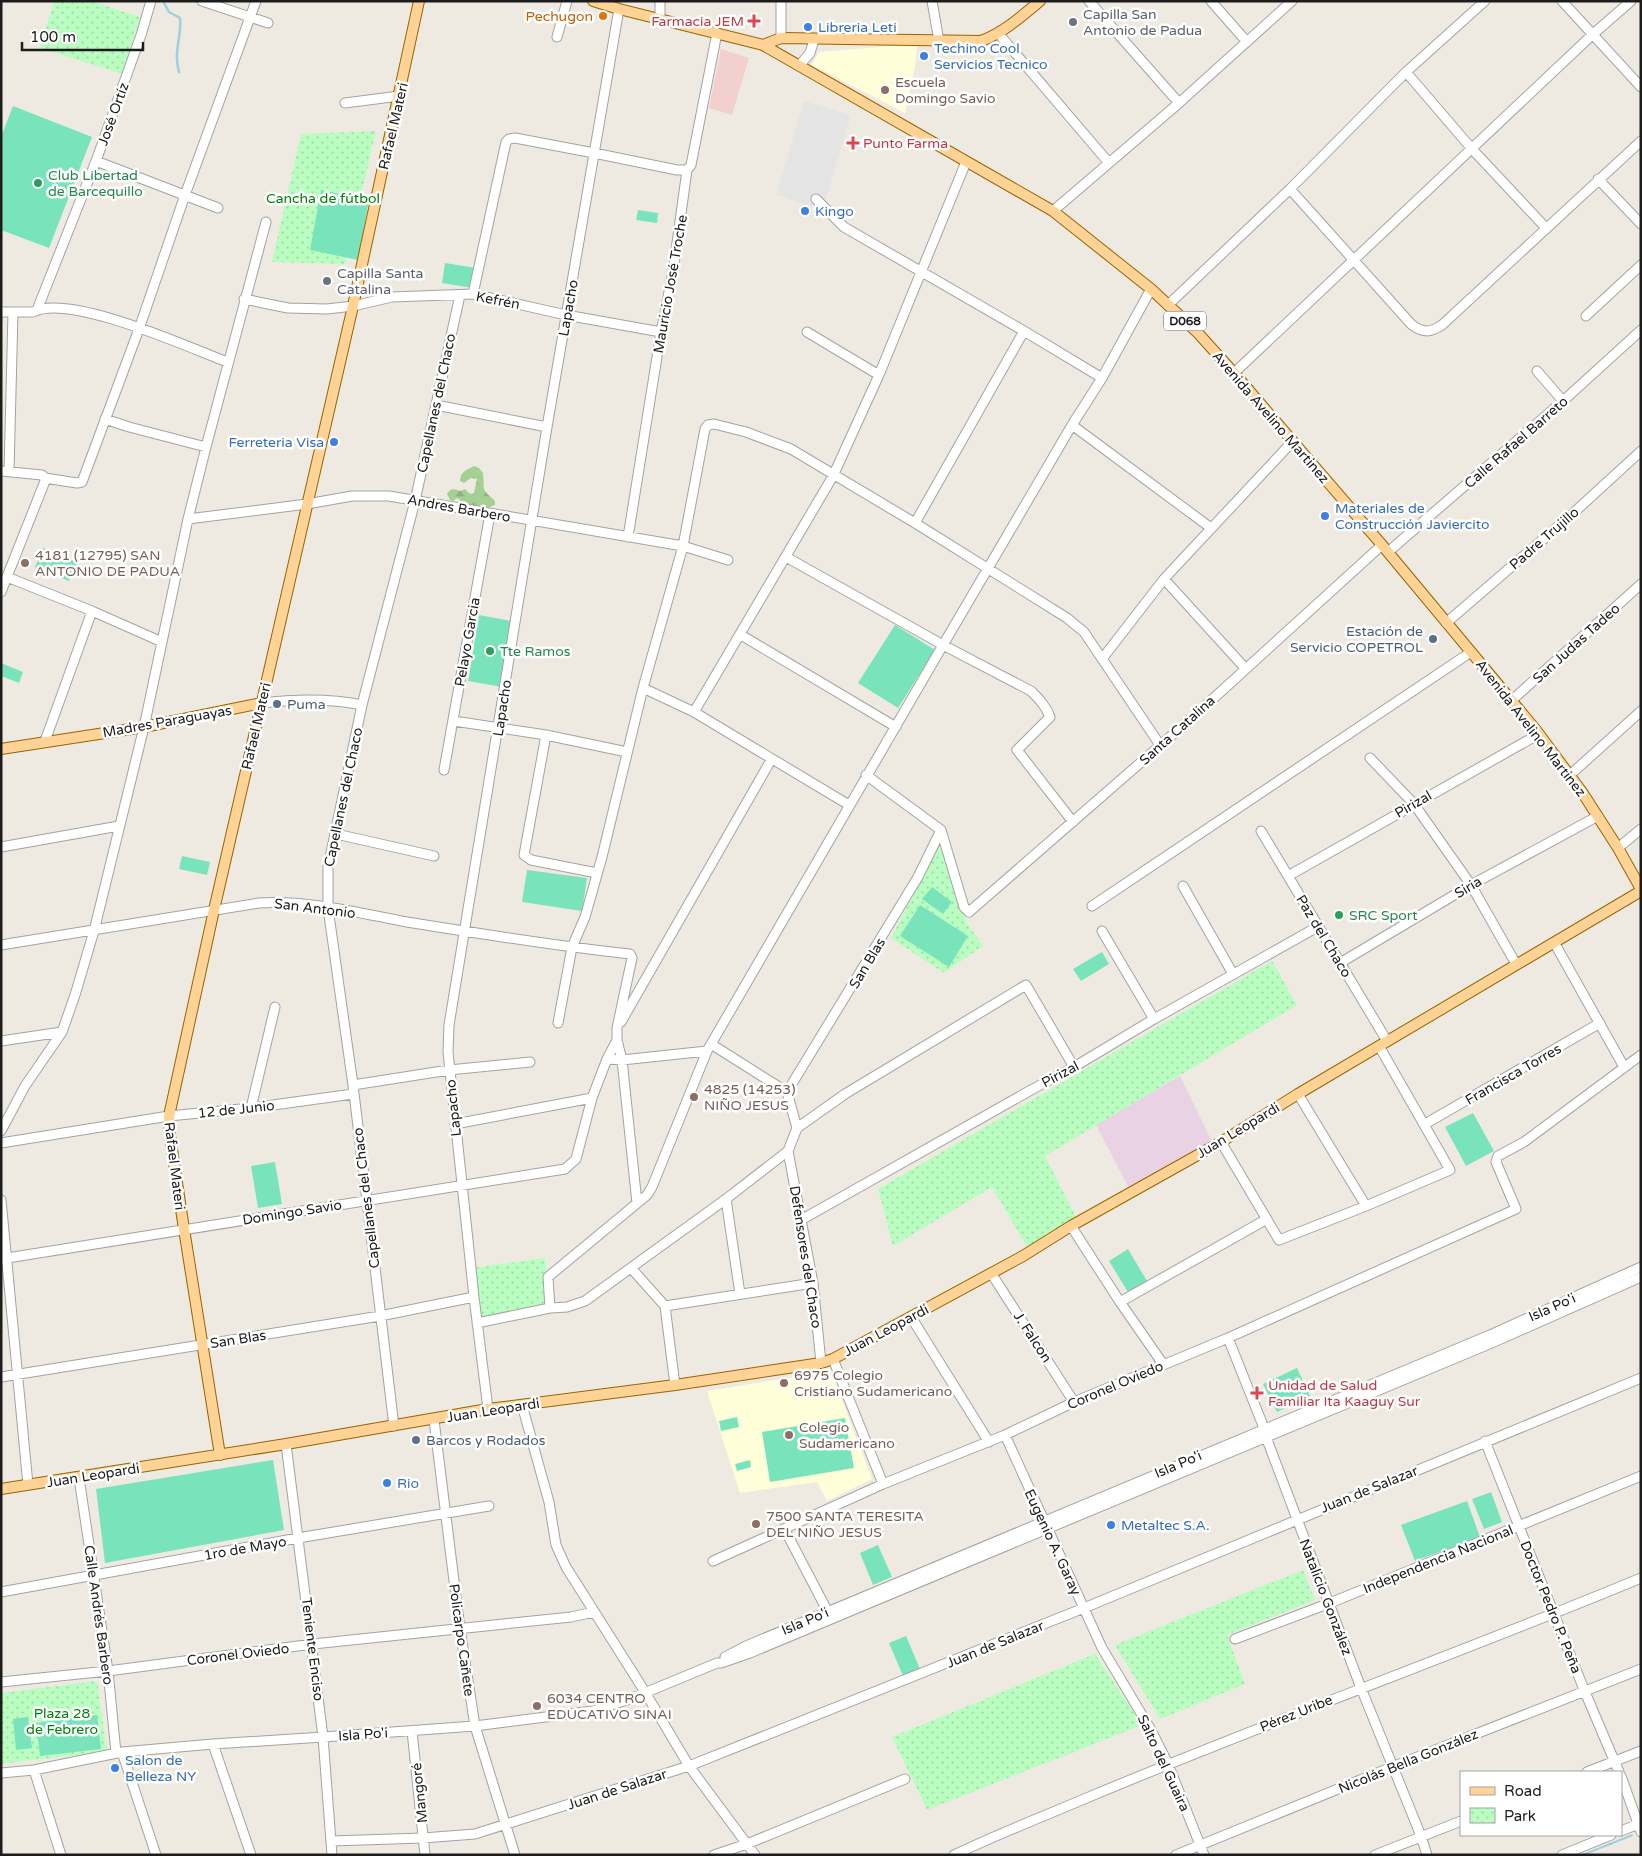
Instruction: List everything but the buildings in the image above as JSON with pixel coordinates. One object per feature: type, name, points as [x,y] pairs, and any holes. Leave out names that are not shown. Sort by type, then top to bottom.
[{"type":"main road","name":"Rafael Materi","points":[[220,1455],[170,1136],[169,1116],[214,910],[353,306],[419,1]]},
{"type":"main road","name":"Avenida Avelino Martinez","points":[[593,1],[763,45],[1053,211],[1151,289],[1197,332],[1234,373],[1385,549],[1539,734],[1598,816],[1641,890]]},
{"type":"main road","points":[[763,45],[781,38],[811,40],[980,41],[998,33],[1040,1]]},
{"type":"main road","name":"Madres Paraguayas","points":[[1,749],[144,727],[262,703]]},
{"type":"main road","name":"Juan Leopardi","points":[[1,1489],[434,1420],[488,1409],[675,1385],[821,1363],[833,1359],[1023,1256],[1071,1226],[1221,1142],[1516,964],[1555,944],[1641,890]]},
{"type":"street","name":"José Ortíz","points":[[37,310],[96,162],[141,35],[151,1]]},
{"type":"street","points":[[202,1],[268,23]]},
{"type":"street","points":[[13,312],[5,471],[42,475],[45,478],[77,484],[82,482],[256,1]]},
{"type":"street","points":[[557,37],[567,1]]},
{"type":"street","points":[[660,1],[660,19]]},
{"type":"street","points":[[781,1],[781,38]]},
{"type":"street","points":[[932,1],[939,41]]},
{"type":"street","points":[[1089,1],[1179,103]]},
{"type":"street","points":[[1211,1],[1246,42]]},
{"type":"street","points":[[1053,211],[1179,103],[1292,1]]},
{"type":"street","points":[[1168,305],[1290,189],[1406,72],[1485,1]]},
{"type":"street","points":[[1562,1],[1641,87]]},
{"type":"street","points":[[1234,373],[1592,35],[1631,1]]},
{"type":"street","name":"Lapacho","points":[[488,1409],[449,1070],[449,1025],[547,427],[619,9]]},
{"type":"street","name":"Mauricio José Troche","points":[[628,537],[661,332],[674,272],[687,170],[691,166],[717,32]]},
{"type":"street","points":[[998,33],[1109,163]]},
{"type":"street","points":[[799,66],[810,53],[813,43],[811,40]]},
{"type":"street","points":[[1406,72],[1472,149],[1546,228]]},
{"type":"street","points":[[345,102],[399,96]]},
{"type":"street","points":[[473,294],[506,142],[509,139],[515,138],[678,170],[687,170]]},
{"type":"street","points":[[1290,189],[1411,324],[1426,332],[1442,325],[1641,140]]},
{"type":"street","points":[[96,162],[218,208]]},
{"type":"street","points":[[694,712],[741,636],[833,476],[879,375],[966,162]]},
{"type":"street","points":[[1598,179],[1641,224]]},
{"type":"street","points":[[816,199],[844,227],[1102,378]]},
{"type":"street","points":[[1,1131],[24,1086],[62,1032],[71,1009],[94,931],[144,727],[188,519],[227,362],[266,222]]},
{"type":"street","points":[[1586,316],[1641,265]]},
{"type":"street","points":[[550,1308],[548,1277],[647,1195],[652,1187],[709,1047],[866,775],[896,727],[1072,425],[1102,378],[1151,289]]},
{"type":"street","name":"Kefrén","points":[[244,299],[288,308],[327,309],[353,306],[392,297],[473,294],[566,315],[661,332]]},
{"type":"street","name":"Capellanes del Chaco","points":[[394,1426],[353,1090],[328,908],[328,867],[362,705],[415,501],[460,295]]},
{"type":"street","points":[[1,312],[33,312],[37,310],[59,309],[86,312],[108,317],[227,362]]},
{"type":"street","name":"Calle Rafael Barreto","points":[[1385,549],[1563,402],[1641,330]]},
{"type":"street","points":[[915,522],[1024,331]]},
{"type":"street","points":[[807,332],[879,375]]},
{"type":"street","points":[[1537,371],[1563,402]]},
{"type":"street","points":[[436,405],[547,427]]},
{"type":"street","points":[[105,419],[206,447]]},
{"type":"street","points":[[558,1023],[572,947],[585,917],[626,752],[683,546],[708,425],[714,424],[746,432],[791,449],[833,476],[915,522],[1067,618],[1084,632],[1160,746]]},
{"type":"street","points":[[1072,425],[1211,528]]},
{"type":"street","points":[[1102,659],[1164,580],[1293,441]]},
{"type":"street","name":"Padre Trujillo","points":[[1446,623],[1569,517],[1641,451]]},
{"type":"street","points":[[1,592],[45,478]]},
{"type":"street","name":"Andres Barbero","points":[[188,519],[308,504],[352,496],[374,495],[683,546],[728,560]]},
{"type":"street","name":"Pelayo Garcia","points":[[444,770],[490,514]]},
{"type":"street","name":"Santa Catalina","points":[[941,830],[964,908],[969,912],[1160,746],[1245,668],[1385,549]]},
{"type":"street","points":[[786,557],[943,645],[1031,691],[1043,703],[1050,717],[1017,750],[1073,822]]},
{"type":"street","points":[[7,577],[92,611],[162,642]]},
{"type":"street","points":[[1164,580],[1245,668]]},
{"type":"street","name":"San Judas Tadeo","points":[[1511,701],[1641,584]]},
{"type":"street","points":[[45,742],[92,611]]},
{"type":"street","points":[[741,636],[896,727]]},
{"type":"street","points":[[1092,906],[1471,652]]},
{"type":"street","points":[[643,688],[694,712],[849,806]]},
{"type":"street","name":"Madres Paraguayas","points":[[262,703],[305,699],[344,701],[362,705]]},
{"type":"street","points":[[1570,775],[1641,711]]},
{"type":"street","points":[[454,721],[546,735],[626,752]]},
{"type":"street","name":"Pirizal","points":[[1288,876],[1539,734]]},
{"type":"street","points":[[546,735],[524,855],[531,860],[597,872]]},
{"type":"street","points":[[1370,758],[1414,804],[1471,885],[1516,964]]},
{"type":"street","points":[[637,1203],[617,1028],[772,760]]},
{"type":"street","points":[[866,775],[941,830]]},
{"type":"street","name":"Siria","points":[[1340,963],[1471,885],[1598,816]]},
{"type":"street","points":[[1,847],[119,826]]},
{"type":"street","name":"San Blas","points":[[787,1092],[913,885],[941,830]]},
{"type":"street","points":[[1618,848],[1641,830]]},
{"type":"street","name":"Paz del Chaco","points":[[1261,832],[1340,963],[1450,1170],[1366,1206]]},
{"type":"street","points":[[336,834],[434,856]]},
{"type":"street","points":[[1184,886],[1233,974]]},
{"type":"street","name":"San Antonio","points":[[1,945],[214,910],[274,902],[290,902],[464,931],[630,954],[632,958],[617,1028]]},
{"type":"street","name":"Pirizal","points":[[801,1220],[1074,1067],[1154,1019],[1319,926]]},
{"type":"street","points":[[1102,930],[1154,1019]]},
{"type":"street","points":[[1555,944],[1624,1067],[1641,1055]]},
{"type":"street","points":[[477,1324],[550,1308],[567,1307],[585,1301],[726,1199],[788,1151],[797,1128],[845,1094],[1026,985],[1074,1067]]},
{"type":"street","points":[[251,1108],[274,1007]]},
{"type":"street","name":"Francisca Torres","points":[[1425,1124],[1600,1023]]},
{"type":"street","points":[[1,1041],[62,1032]]},
{"type":"street","name":"Domingo Savio","points":[[4,1258],[565,1169],[576,1159],[592,1098],[607,1059],[617,1040]]},
{"type":"street","points":[[607,1059],[622,1060],[709,1047],[787,1092],[797,1128]]},
{"type":"street","name":"12 de Junio","points":[[1,1143],[169,1116],[251,1108],[353,1090],[449,1070],[530,1062]]},
{"type":"street","name":"Coronel Oviedo","points":[[714,1561],[883,1484],[989,1442],[1074,1402],[1228,1338],[1516,1209],[1496,1162],[1497,1157],[1524,1142],[1624,1067]]},
{"type":"street","points":[[1221,1142],[1279,1240],[1366,1206],[1298,1094]]},
{"type":"street","points":[[455,1124],[592,1098]]},
{"type":"street","name":"Defensores del Chaco","points":[[788,1151],[813,1283],[821,1363]]},
{"type":"street","points":[[726,1199],[740,1294]]},
{"type":"street","points":[[1,1200],[4,1258],[18,1376],[28,1485]]},
{"type":"street","points":[[1120,1302],[1267,1219]]},
{"type":"street","points":[[1071,1226],[1163,1364]]},
{"type":"street","name":"Isla Po'i","points":[[1265,1433],[1641,1267]]},
{"type":"street","points":[[631,1268],[664,1306],[675,1385]]},
{"type":"street","name":"J. Falcon","points":[[991,1273],[1074,1402]]},
{"type":"street","name":"Isla Po'i","points":[[1,1773],[34,1770],[119,1753],[213,1744],[475,1726],[593,1711],[630,1699],[717,1663],[746,1646],[830,1615],[1265,1433],[1494,1342],[1641,1277]]},
{"type":"street","points":[[664,1306],[813,1283]]},
{"type":"street","name":"San Blas","points":[[1,1378],[380,1316],[474,1297]]},
{"type":"street","points":[[911,1317],[989,1442]]},
{"type":"street","name":"Natalicio González","points":[[1228,1338],[1330,1603],[1360,1688],[1421,1836],[1427,1855]]},
{"type":"street","points":[[833,1359],[883,1484]]},
{"type":"street","name":"Juan de Salazar","points":[[331,1841],[424,1838],[475,1834],[689,1766],[1084,1608],[1641,1378]]},
{"type":"street","points":[[522,1405],[549,1502],[556,1544],[566,1567],[689,1766],[755,1855]]},
{"type":"street","name":"Policarpo Cañete","points":[[434,1420],[460,1629],[475,1726],[515,1855]]},
{"type":"street","name":"Eugenio A. Garay","points":[[1005,1435],[1102,1648]]},
{"type":"street","name":"Doctor Pedro P. Peña","points":[[1485,1441],[1619,1771]]},
{"type":"street","name":"Teniente Enciso","points":[[286,1444],[324,1737],[332,1855]]},
{"type":"street","name":"Independencia Nacional","points":[[1235,1640],[1641,1476]]},
{"type":"street","name":"Calle Andrés Barbero","points":[[79,1478],[95,1576],[119,1753],[156,1855]]},
{"type":"street","name":"1ro de Mayo","points":[[1,1592],[298,1538],[489,1506]]},
{"type":"street","points":[[785,1530],[830,1615]]},
{"type":"street","name":"Pérez Uribe","points":[[954,1855],[1168,1764],[1555,1614],[1641,1578]]},
{"type":"street","name":"Coronel Oviedo","points":[[1,1682],[313,1644],[571,1617],[594,1612]]},
{"type":"street","name":"Salto del Guaira","points":[[1102,1648],[1151,1730],[1168,1764],[1204,1855]]},
{"type":"street","name":"Nicolás Bella González","points":[[1176,1855],[1641,1669]]},
{"type":"street","name":"Mangoré","points":[[412,1731],[425,1855]]},
{"type":"street","points":[[213,1744],[251,1855]]},
{"type":"street","points":[[1591,1771],[1641,1751]]},
{"type":"street","points":[[34,1770],[62,1855]]},
{"type":"street","points":[[714,1855],[746,1844],[905,1779]]},
{"type":"street","points":[[1622,1779],[1640,1826],[1622,1831]]},
{"type":"street","points":[[1375,1855],[1460,1821]]},
{"type":"street","points":[[1562,1855],[1609,1836]]},
{"type":"shaded area","name":"Escuela Domingo Savio","points":[[917,44],[915,67],[905,113],[812,65],[819,52]]},
{"type":"shaded area","points":[[721,49],[749,58],[732,115],[709,108]]},
{"type":"shaded area","points":[[804,101],[851,115],[823,209],[776,195]]},
{"type":"shaded area","points":[[1180,1076],[1212,1142],[1130,1190],[1096,1125]]},
{"type":"shaded area","name":"Colegio Sudamericano","points":[[831,1371],[872,1479],[827,1501],[817,1482],[740,1493],[707,1391]]},
{"type":"green space","points":[[54,1],[91,1],[140,17],[122,74],[40,48]]},
{"type":"green space","name":"Club Libertad de Barcequillo","points":[[13,106],[92,137],[49,248],[1,230],[1,137]]},
{"type":"green space","name":"Cancha de fútbol","points":[[376,131],[345,264],[272,262],[301,134]]},
{"type":"green space","points":[[321,190],[369,200],[358,260],[310,250]]},
{"type":"green space","points":[[638,210],[658,213],[657,223],[636,220]]},
{"type":"green space","points":[[445,263],[476,268],[473,288],[442,283]]},
{"type":"green space","points":[[474,466],[483,473],[484,489],[495,501],[495,505],[485,509],[482,505],[479,509],[461,506],[460,500],[457,498],[453,501],[450,500],[447,494],[450,490],[454,489],[460,491],[465,489],[470,494],[474,493],[477,479],[471,478],[464,483],[460,481],[462,473]]},
{"type":"green space","points":[[43,548],[77,562],[69,581],[35,567]]},
{"type":"green space","name":"Tte Ramos","points":[[479,615],[512,621],[502,687],[468,681]]},
{"type":"green space","points":[[895,625],[935,650],[898,708],[858,683]]},
{"type":"green space","points":[[1,663],[23,672],[19,683],[1,676]]},
{"type":"green space","points":[[939,845],[967,923],[983,946],[944,973],[891,938]]},
{"type":"green space","points":[[182,856],[210,862],[207,875],[179,869]]},
{"type":"green space","points":[[527,870],[587,878],[582,911],[522,902]]},
{"type":"green space","points":[[932,887],[952,902],[943,914],[922,899]]},
{"type":"green space","points":[[920,905],[968,936],[949,967],[900,936]]},
{"type":"green space","points":[[1102,952],[1109,964],[1081,981],[1073,969]]},
{"type":"green space","points":[[1272,961],[1297,1005],[1045,1156],[1077,1219],[1027,1247],[992,1187],[893,1246],[878,1189]]},
{"type":"green space","points":[[1473,1113],[1494,1151],[1466,1166],[1445,1127]]},
{"type":"green space","points":[[275,1162],[282,1204],[258,1208],[251,1166]]},
{"type":"green space","points":[[1128,1249],[1147,1281],[1128,1292],[1109,1261]]},
{"type":"green space","points":[[545,1258],[550,1308],[477,1323],[471,1268]]},
{"type":"green space","points":[[1297,1368],[1310,1396],[1277,1412],[1263,1384]]},
{"type":"green space","points":[[737,1417],[739,1427],[721,1431],[719,1421]]},
{"type":"green space","points":[[845,1418],[854,1468],[770,1482],[762,1432]]},
{"type":"green space","points":[[273,1460],[284,1530],[105,1563],[96,1489]]},
{"type":"green space","points":[[750,1460],[751,1467],[737,1471],[735,1464]]},
{"type":"green space","points":[[1491,1492],[1502,1522],[1484,1529],[1472,1499]]},
{"type":"green space","points":[[1467,1501],[1480,1537],[1415,1561],[1401,1525]]},
{"type":"green space","points":[[878,1545],[892,1577],[873,1585],[860,1553]]},
{"type":"green space","points":[[1303,1570],[1315,1600],[1227,1635],[1245,1684],[1160,1719],[1115,1645]]},
{"type":"green space","points":[[906,1636],[920,1669],[903,1676],[889,1643]]},
{"type":"green space","points":[[1095,1654],[1142,1725],[927,1810],[892,1737]]},
{"type":"green space","name":"Plaza 28 de Febrero","points":[[97,1681],[107,1751],[1,1764],[1,1693]]},
{"type":"green space","points":[[97,1715],[101,1749],[40,1756],[36,1723]]},
{"type":"green space","points":[[28,1717],[32,1748],[16,1750],[13,1719]]},
{"type":"water","points":[[1632,1834],[1633,1836],[1585,1855],[1580,1855]]},
{"type":"waterway","points":[[163,1],[169,12],[180,18],[177,51],[179,72]]},
{"type":"place","name":"Pechugon","points":[[603,16]]},
{"type":"place","name":"Farmacia JEM","points":[[754,21]]},
{"type":"place","name":"Capilla San Antonio de Padua","points":[[1073,22]]},
{"type":"place","name":"Libreria Leti","points":[[808,27]]},
{"type":"place","name":"Techino Cool Servicios Tecnico","points":[[924,56]]},
{"type":"place","name":"Escuela Domingo Savio","points":[[885,90]]},
{"type":"place","name":"Punto Farma","points":[[853,143]]},
{"type":"place","name":"Club Libertad de Barcequillo","points":[[38,183]]},
{"type":"place","name":"Kingo","points":[[805,211]]},
{"type":"place","name":"Capilla Santa Catalina","points":[[327,281]]},
{"type":"place","name":"Ferreteria Visa","points":[[334,442]]},
{"type":"place","name":"Materiales de Construcción Javiercito","points":[[1325,516]]},
{"type":"place","name":"4181 (12795) SAN ANTONIO DE PADUA","points":[[25,563]]},
{"type":"place","name":"Estación de Servicio COPETROL","points":[[1433,639]]},
{"type":"place","name":"Tte Ramos","points":[[490,651]]},
{"type":"place","name":"Puma","points":[[277,704]]},
{"type":"place","name":"SRC Sport","points":[[1339,915]]},
{"type":"place","name":"4825 (14253) NIÑO JESUS","points":[[694,1097]]},
{"type":"place","name":"6975 Colegio Cristiano Sudamericano","points":[[784,1383]]},
{"type":"place","name":"Unidad de Salud Familiar Ita Kaaguy Sur","points":[[1257,1393]]},
{"type":"place","name":"Colegio Sudamericano","points":[[789,1435]]},
{"type":"place","name":"Barcos y Rodados","points":[[416,1440]]},
{"type":"place","name":"Rio","points":[[387,1483]]},
{"type":"place","name":"7500 SANTA TERESITA DEL NIÑO JESUS","points":[[756,1524]]},
{"type":"place","name":"Metaltec S.A.","points":[[1111,1525]]},
{"type":"place","name":"6034 CENTRO EDUCATIVO SINAI","points":[[537,1706]]},
{"type":"place","name":"Salon de Belleza NY","points":[[115,1768]]}]
